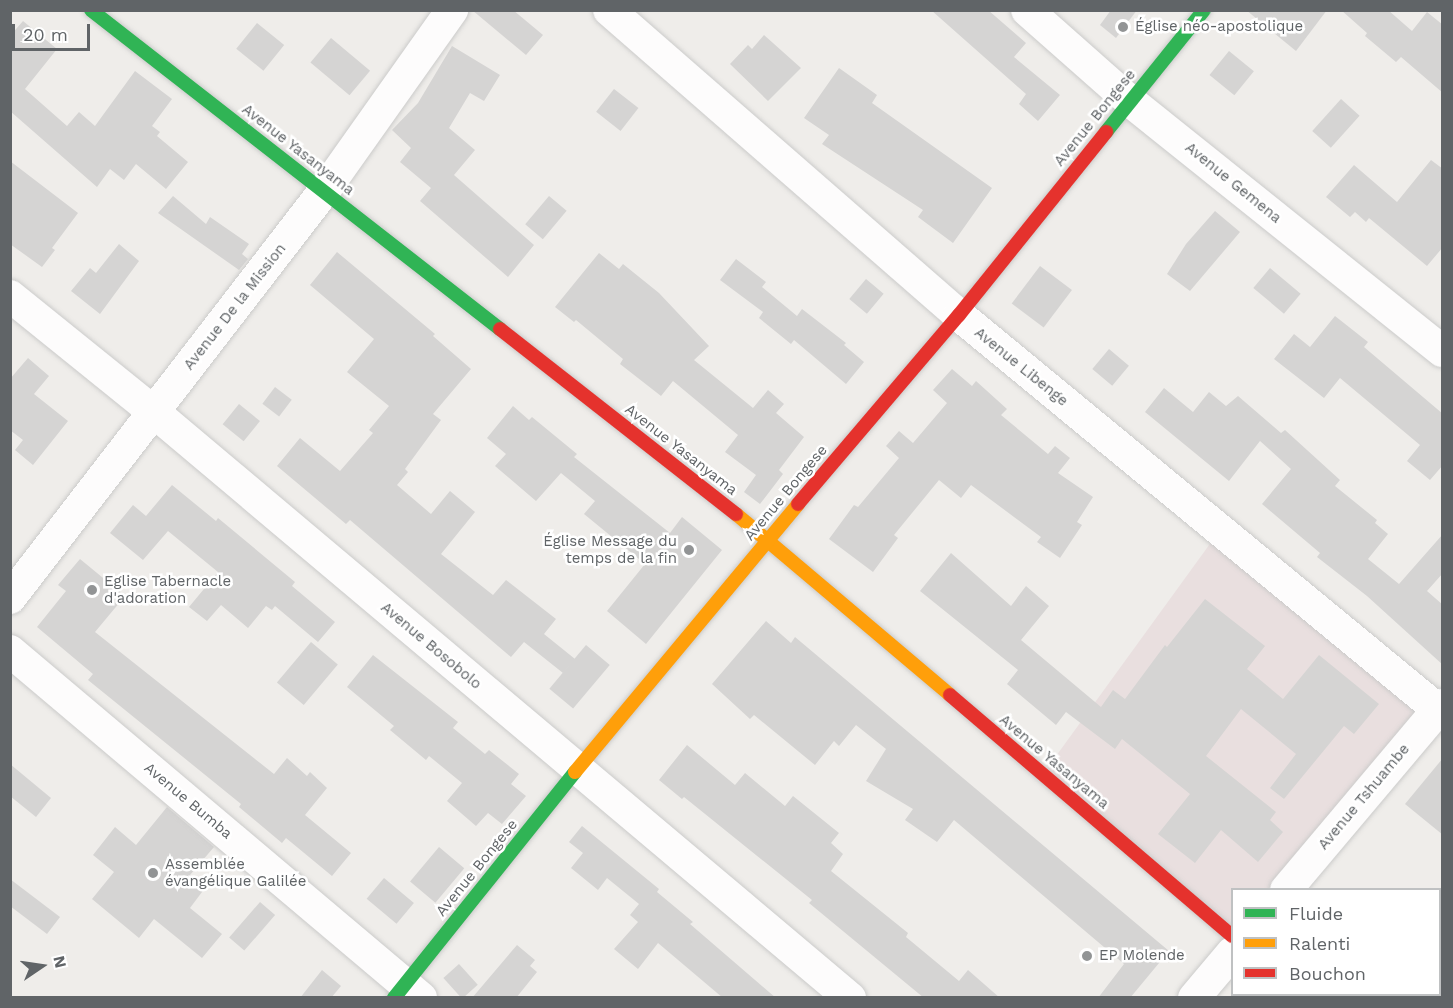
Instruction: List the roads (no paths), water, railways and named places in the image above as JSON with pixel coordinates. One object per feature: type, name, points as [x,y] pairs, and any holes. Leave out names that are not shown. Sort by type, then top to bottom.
[{"type":"street","name":"Avenue Yasanyama","points":[[91,10],[768,539],[1231,934]]},
{"type":"street","name":"Avenue De la Mission","points":[[10,598],[324,190],[452,10]]},
{"type":"street","name":"Avenue Libenge","points":[[609,10],[959,315],[1441,709]]},
{"type":"street","name":"Avenue Gemena","points":[[1027,10],[1130,101],[1443,351]]},
{"type":"street","name":"Avenue Bongese","points":[[407,993],[577,770],[768,539],[959,315],[1204,10]]},
{"type":"street","name":"Avenue Bosobolo","points":[[10,296],[154,412],[850,998]]},
{"type":"street","name":"Avenue Bumba","points":[[10,651],[407,993]]},
{"type":"street","name":"Avenue Tshuambe","points":[[1288,888],[1441,709]]},
{"type":"street","points":[[1194,998],[1231,955]]},
{"type":"place","name":"Église néo-apostolique","points":[[1123,27]]},
{"type":"place","name":"Église Message du temps de la fin","points":[[689,550]]},
{"type":"place","name":"Eglise Tabernacle d'adoration","points":[[92,590]]},
{"type":"place","name":"Assemblée évangélique Galilée","points":[[153,873]]},
{"type":"place","name":"EP Molende","points":[[1087,956]]}]
